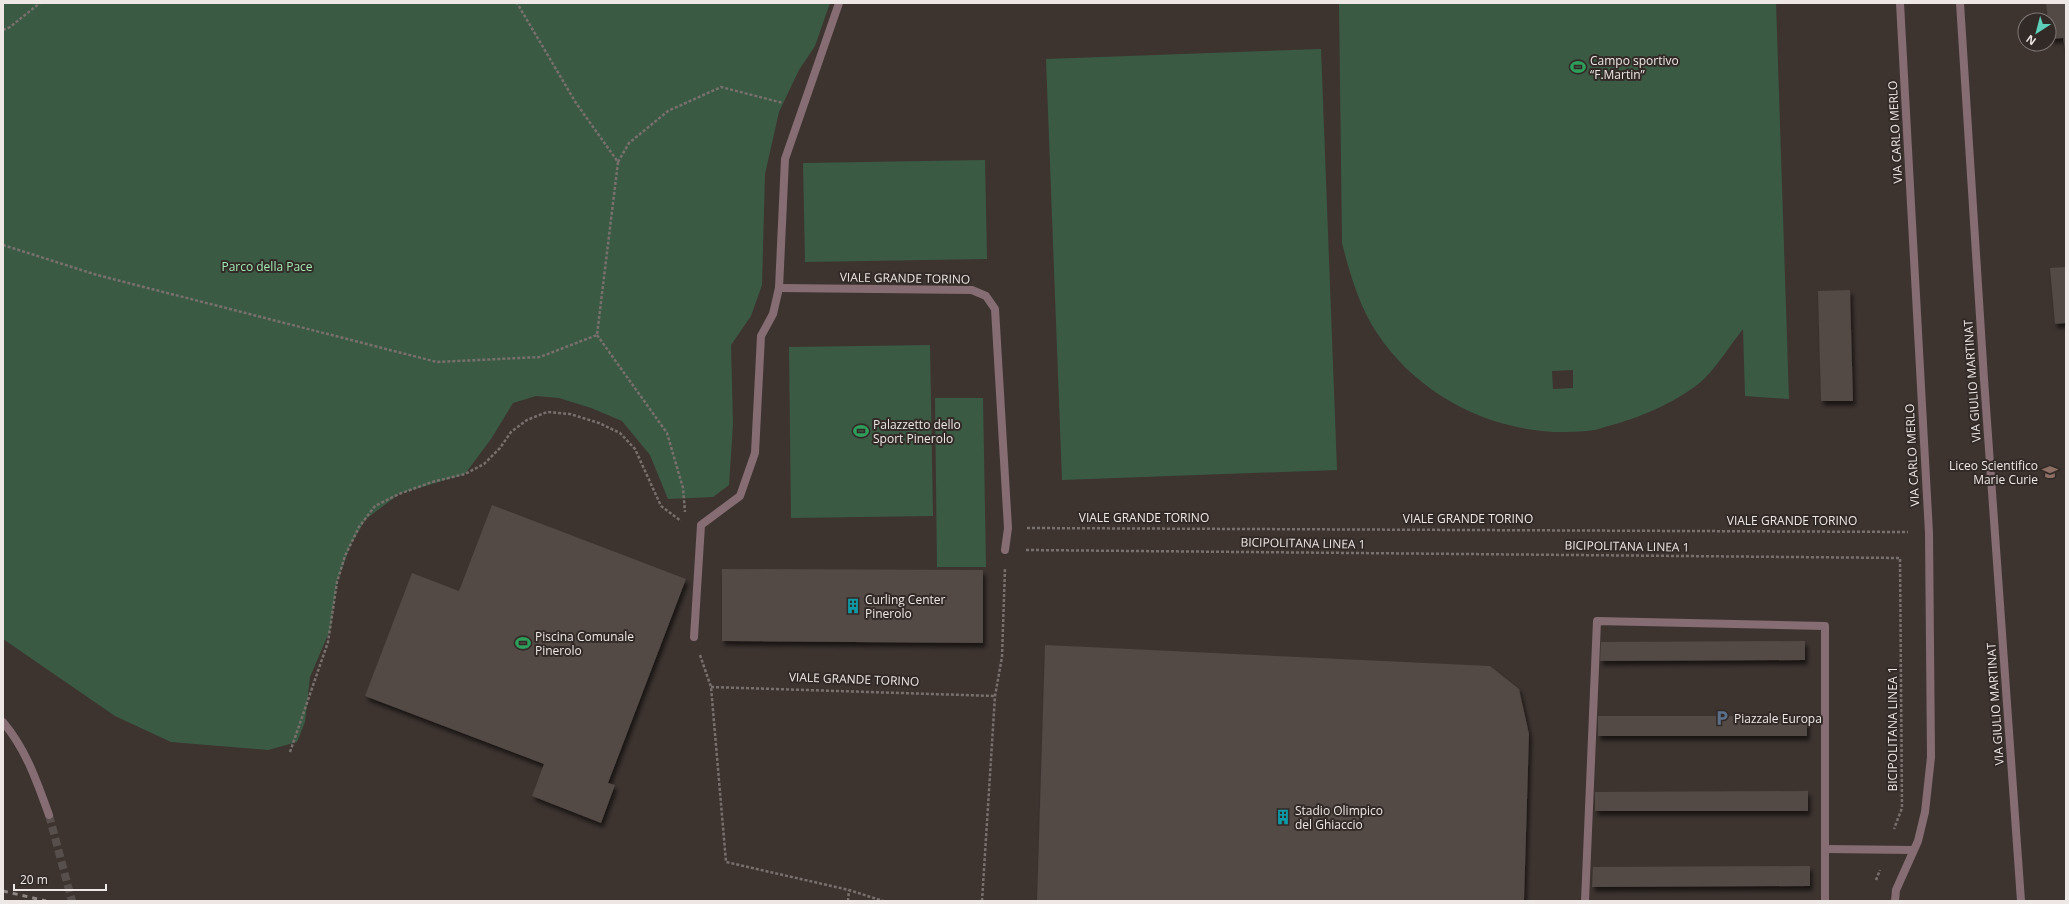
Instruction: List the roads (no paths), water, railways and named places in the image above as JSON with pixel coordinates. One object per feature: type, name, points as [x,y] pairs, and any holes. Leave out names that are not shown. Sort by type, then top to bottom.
[{"type":"street","points":[[694,636],[701,525],[740,496],[755,453],[761,336],[773,314],[779,288],[785,159],[839,3]]},
{"type":"street","name":"VIA CARLO MERLO","points":[[1895,901],[1896,890],[1918,841],[1925,812],[1931,757],[1929,532],[1900,3]]},
{"type":"street","name":"VIA GIULIO MARTINAT","points":[[1960,3],[1984,387],[2021,901]]},
{"type":"street","name":"VIALE GRANDE TORINO","points":[[779,288],[972,290],[986,296],[995,309],[1008,528],[1006,550]]},
{"type":"street","points":[[1585,901],[1597,621],[1825,626],[1825,901]]},
{"type":"street","points":[[3,722],[14,735],[30,765],[49,815]]},
{"type":"street","points":[[1826,849],[1913,850]]},
{"type":"tunnel","points":[[49,815],[72,901]]},
{"type":"railway","points":[[3,891],[46,901]]},
{"type":"place","name":"Campo sportivo “F.Martin”","points":[[1578,67]]},
{"type":"place","name":"Palazzetto dello Sport Pinerolo","points":[[861,431]]},
{"type":"place","name":"Liceo Scientifico Marie Curie","points":[[2050,472]]},
{"type":"place","name":"Curling Center Pinerolo","points":[[853,606]]},
{"type":"place","name":"Piscina Comunale Pinerolo","points":[[523,643]]},
{"type":"place","name":"Piazzale Europa","points":[[1722,718]]},
{"type":"place","name":"Stadio Olimpico del Ghiaccio","points":[[1283,817]]},
{"type":"park label","name":"Parco della Pace","points":[[267,266]]}]
